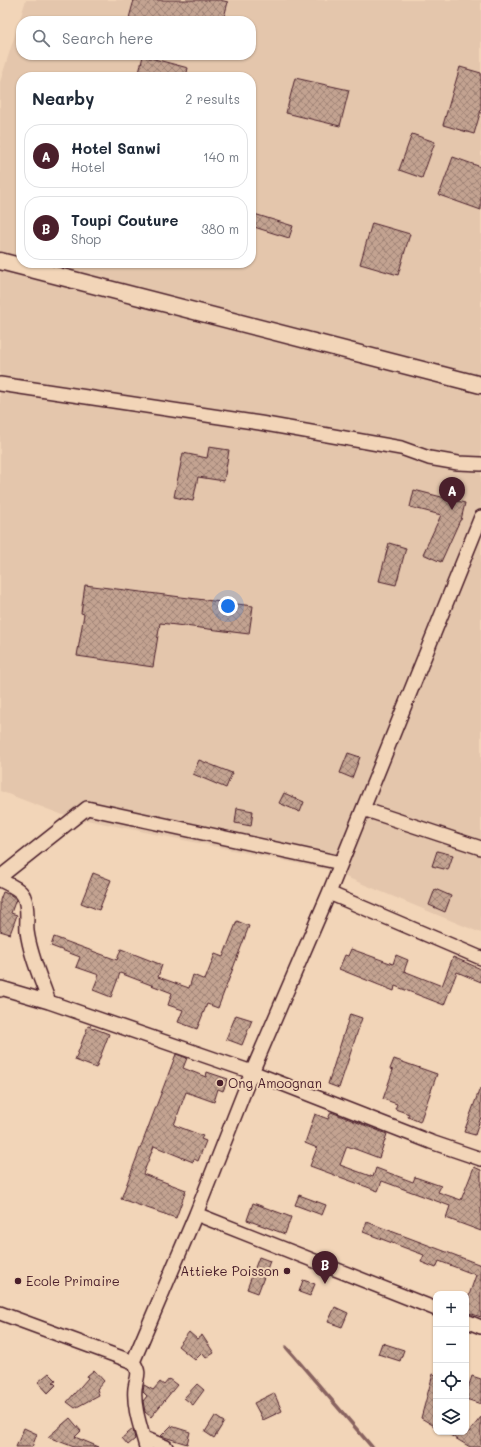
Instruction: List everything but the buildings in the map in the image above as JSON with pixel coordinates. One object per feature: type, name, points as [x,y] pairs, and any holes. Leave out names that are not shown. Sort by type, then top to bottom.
[{"type":"street","points":[[0,261],[16,265]]},
{"type":"street","points":[[27,268],[481,385]]},
{"type":"street","points":[[0,384],[260,423],[401,448],[429,458],[458,463],[481,464]]},
{"type":"street","points":[[132,1362],[196,1214],[252,1072],[329,893],[481,517]]},
{"type":"street","points":[[49,1002],[32,955],[27,931],[27,914],[24,897],[19,890],[0,878],[87,808],[341,863]]},
{"type":"street","points":[[363,809],[481,848]]},
{"type":"street","points":[[329,893],[481,958]]},
{"type":"street","points":[[0,990],[1,988],[49,1002],[252,1072],[431,1142],[481,1159]]},
{"type":"street","points":[[196,1214],[433,1308]]},
{"type":"street","points":[[0,1313],[132,1362],[138,1368],[134,1401],[145,1443],[166,1447]]},
{"type":"street","points":[[469,1322],[481,1327]]},
{"type":"shaded area","points":[[26,0],[481,0],[481,933],[329,870],[63,815],[0,791],[0,82],[16,32],[16,60],[256,60],[256,16],[21,16]]},
{"type":"waterway","points":[[286,1347],[372,1447]]},
{"type":"place","name":"Hotel Sanwi","points":[[452,510]]},
{"type":"place","name":"Ong Amoognan","points":[[220,1083]]},
{"type":"place","name":"Attieke Poisson","points":[[287,1271]]},
{"type":"place","name":"Ecole Primaire","points":[[18,1281]]},
{"type":"place","name":"Toupi Couture","points":[[325,1284]]}]
